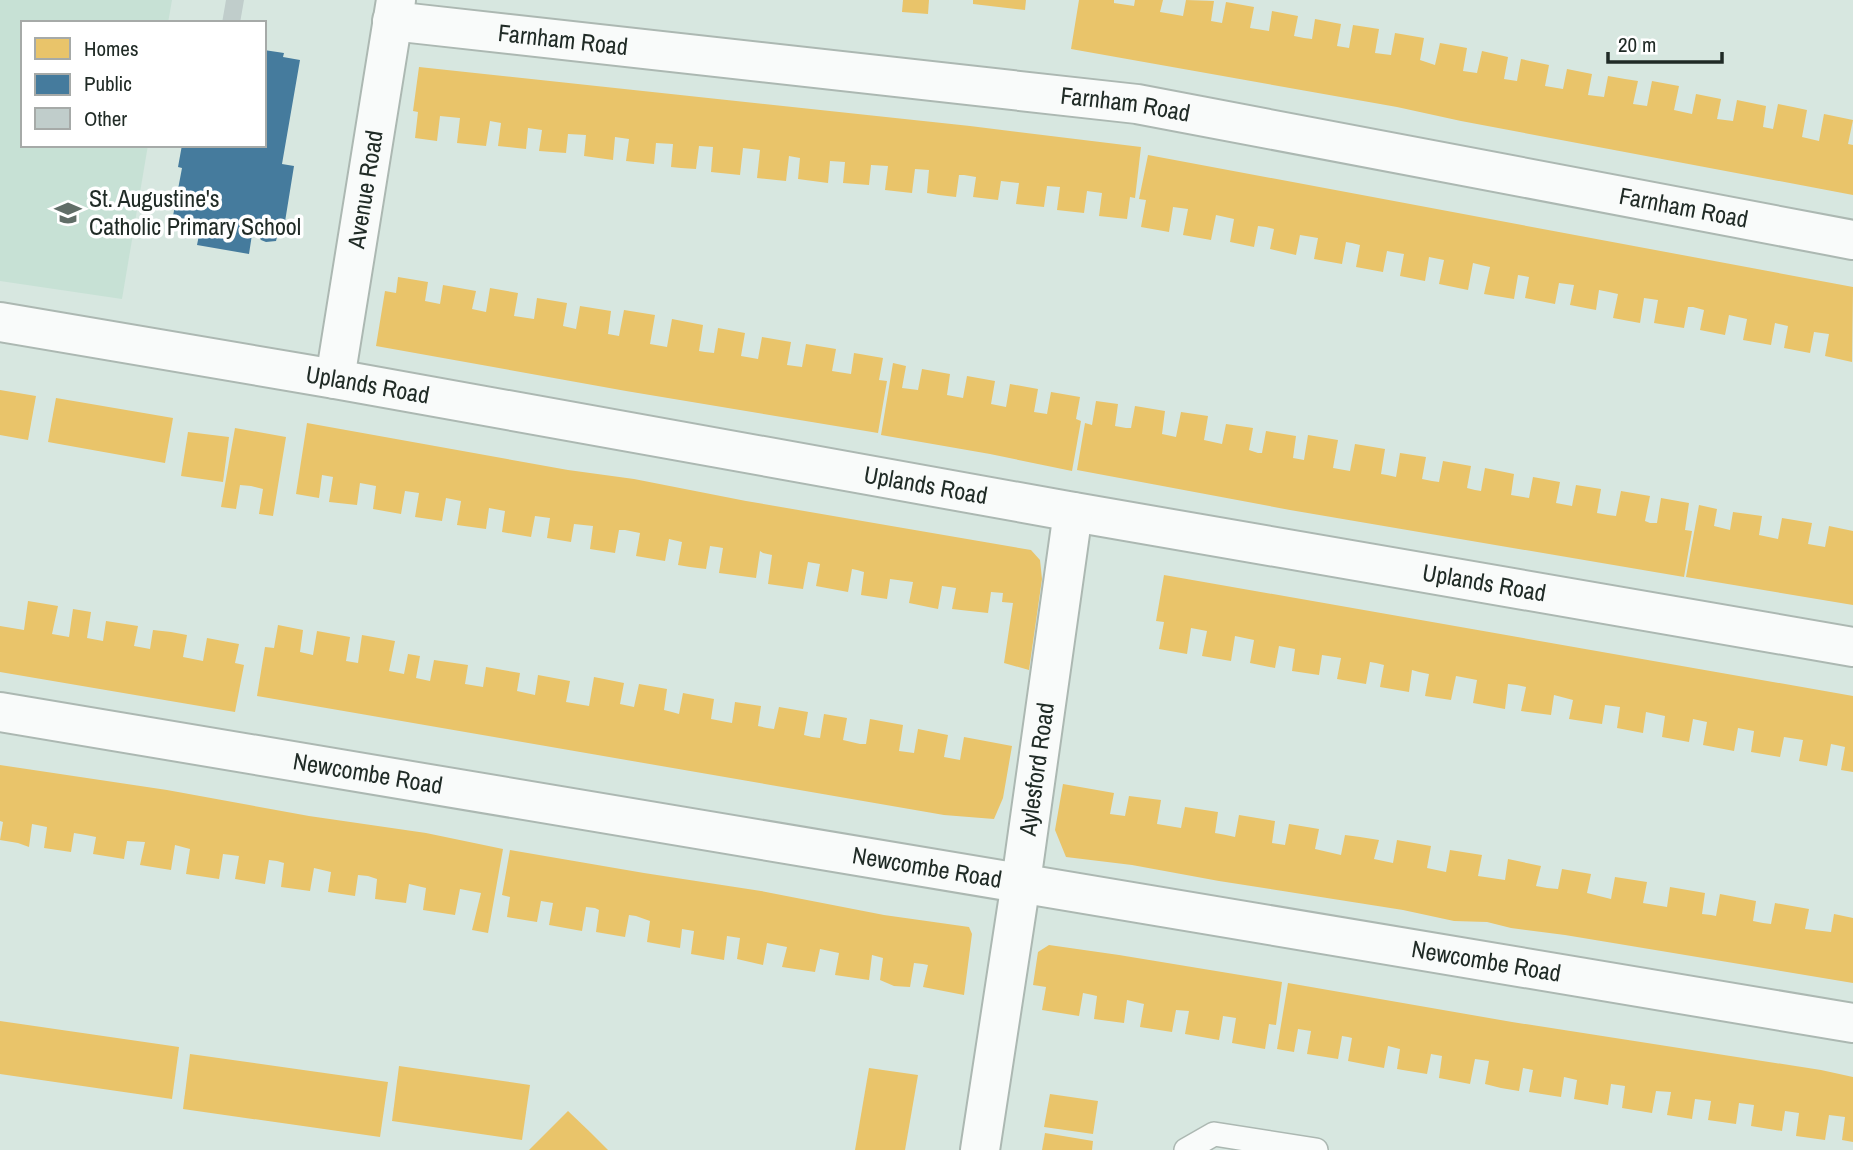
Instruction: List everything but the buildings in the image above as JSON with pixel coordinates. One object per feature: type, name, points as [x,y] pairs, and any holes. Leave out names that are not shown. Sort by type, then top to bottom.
[{"type":"street","name":"Farnham Road","points":[[394,10],[1138,104],[1853,240]]},
{"type":"street","name":"Avenue Road","points":[[335,379],[394,10]]},
{"type":"street","name":"Uplands Road","points":[[0,322],[1853,647]]},
{"type":"street","name":"Aylesford Road","points":[[980,1150],[1073,512]]},
{"type":"street","name":"Newcombe Road","points":[[0,712],[1853,1023]]},
{"type":"lane","points":[[1186,1150],[1214,1134],[1316,1150]]},
{"type":"shaded area","name":"St. Augustine's Catholic Primary School","points":[[0,0],[172,0],[168,21],[21,21],[21,147],[148,147],[122,299],[0,281]]},
{"type":"place","name":"St. Augustine's Catholic Primary School","points":[[68,213]]}]
